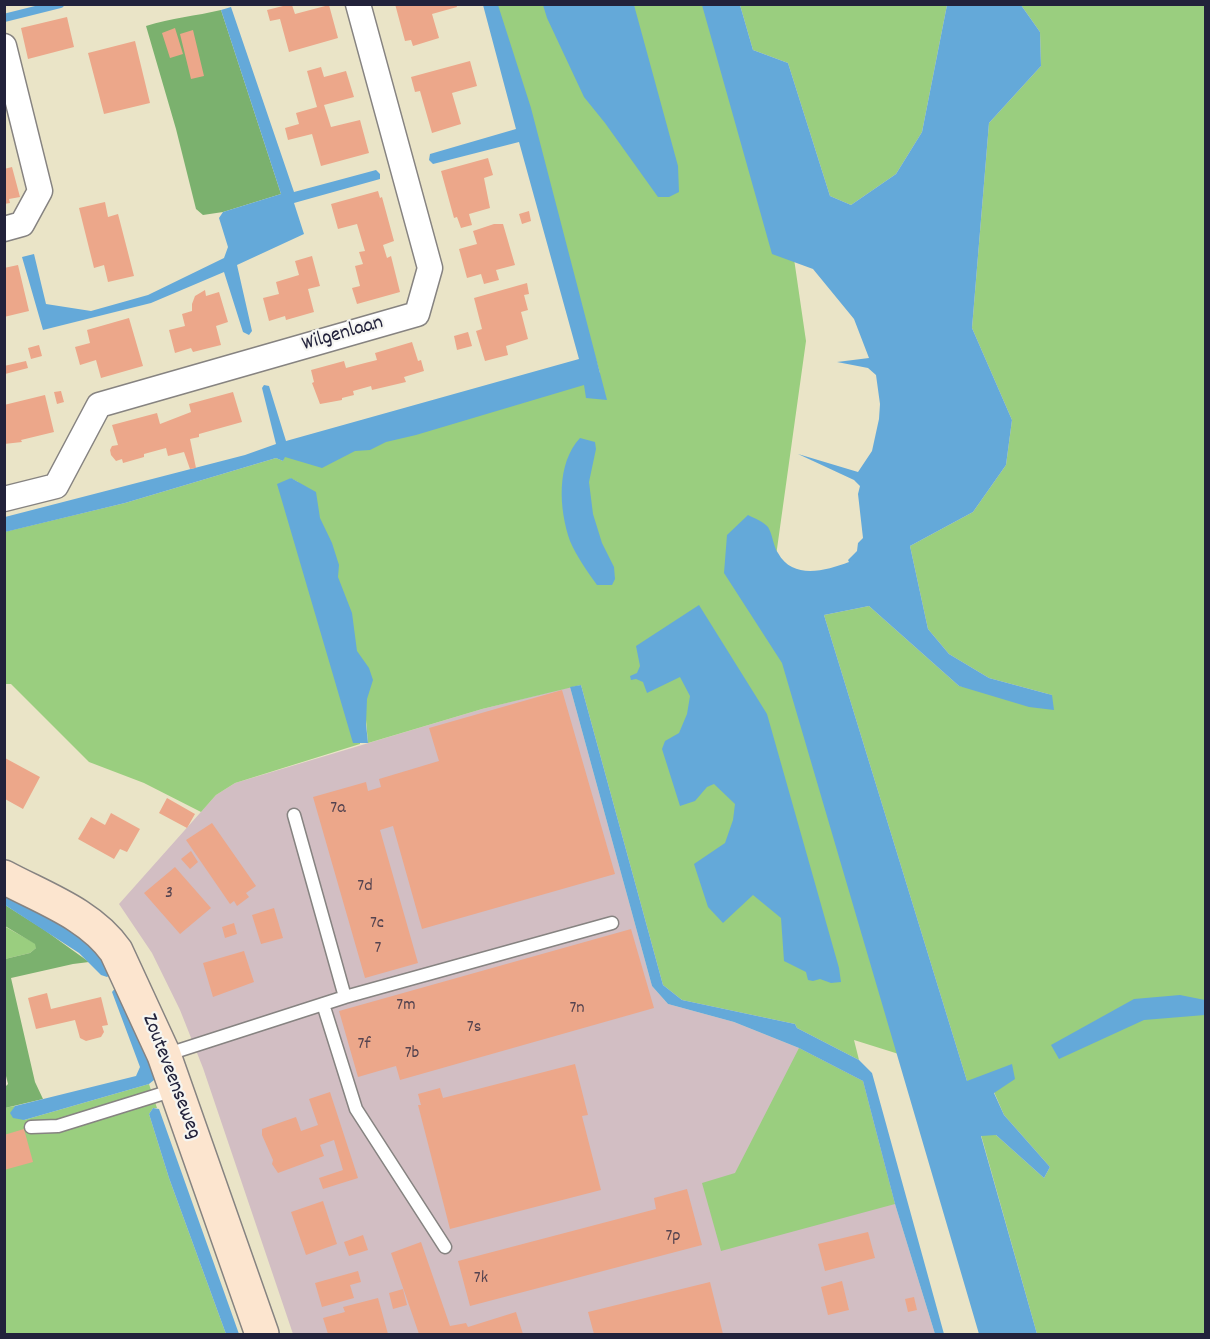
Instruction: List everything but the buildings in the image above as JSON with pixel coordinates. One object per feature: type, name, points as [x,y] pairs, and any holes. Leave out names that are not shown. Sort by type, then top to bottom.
[{"type":"street","name":"Wilgenlaan","points":[[4,499],[56,486],[99,405],[417,314],[430,268],[358,4]]},
{"type":"street","points":[[4,46],[40,191],[22,224],[4,229]]},
{"type":"street","name":"Zouteveenseweg","points":[[4,877],[91,924],[105,936],[121,961],[177,1089],[262,1335]]},
{"type":"lane","points":[[294,815],[345,997]]},
{"type":"lane","points":[[164,1055],[345,997],[612,923]]},
{"type":"lane","points":[[322,1004],[356,1109],[445,1247]]},
{"type":"lane","points":[[31,1127],[58,1126],[177,1089]]},
{"type":"shaded area","points":[[570,687],[652,986],[668,1004],[734,1022],[799,1048],[863,1081],[895,1204],[935,1334],[293,1334],[203,1068],[180,1010],[152,953],[119,904],[216,795],[235,783],[482,709]]},
{"type":"green space","points":[[490,5],[732,5],[785,197],[806,341],[776,556],[937,1066],[854,1040],[859,1060],[797,1028],[795,1024],[682,1000],[663,985],[581,685],[482,709],[368,743],[366,720],[298,482],[290,478],[354,743],[360,742],[360,744],[235,783],[216,795],[201,812],[144,783],[89,762],[11,684],[5,684],[4,532],[125,503],[276,458],[283,461],[284,457],[600,373]]},
{"type":"green space","points":[[740,5],[947,5],[922,132],[896,174],[851,205],[830,196],[788,63],[753,50]]},
{"type":"green space","points":[[1021,5],[1205,5],[1205,1334],[1037,1334],[981,1135],[996,1135],[1044,1178],[1050,1167],[1004,1115],[994,1092],[967,1081],[824,615],[869,606],[959,686],[1052,695],[989,678],[949,654],[928,629],[910,546],[973,512],[1006,465],[1012,420],[972,328],[989,123],[1041,66],[1040,32]]},
{"type":"green space","points":[[221,10],[281,194],[223,212],[203,215],[196,209],[146,26]]},
{"type":"green space","points":[[5,905],[89,962],[11,978],[35,1082],[43,1099],[5,1108],[5,1087],[8,1084],[4,1068],[5,959],[30,953],[36,948],[35,944],[5,926]]},
{"type":"green space","points":[[4,926],[36,944],[36,948],[30,953],[5,959]]},
{"type":"green space","points":[[799,1048],[863,1081],[895,1204],[721,1251],[702,1183],[735,1173]]},
{"type":"green space","points":[[149,1084],[157,1108],[153,1108],[149,1114],[169,1178],[226,1334],[5,1334],[4,1108],[15,1106],[13,1110],[24,1120]]},
{"type":"water","points":[[483,5],[498,5],[531,108],[607,400],[586,398],[584,385],[386,442],[370,450],[355,451],[322,468],[285,457],[283,461],[276,458],[125,503],[5,532],[5,517],[245,455],[276,444],[262,388],[264,385],[269,386],[286,441],[579,359],[519,142],[433,164],[429,160],[430,154],[516,129]]},
{"type":"water","points":[[543,5],[634,5],[678,166],[679,192],[669,197],[658,197],[584,97]]},
{"type":"water","points":[[702,5],[740,5],[753,50],[788,63],[830,196],[851,205],[896,174],[922,132],[947,5],[1021,5],[1040,32],[1041,66],[989,123],[972,328],[1012,420],[1006,465],[973,512],[910,546],[928,629],[949,654],[989,678],[1052,695],[1054,710],[1029,707],[959,686],[869,606],[824,615],[967,1081],[1012,1064],[1015,1079],[994,1093],[1004,1115],[1050,1167],[1044,1178],[996,1135],[981,1136],[1037,1334],[979,1334],[782,663],[724,573],[727,535],[748,515],[768,527],[778,553],[784,562],[792,567],[810,571],[849,562],[848,560],[857,551],[858,543],[863,538],[858,494],[860,486],[854,480],[798,454],[858,472],[872,451],[880,404],[876,375],[868,368],[837,362],[869,358],[854,319],[813,269],[772,254]]},
{"type":"water","points":[[231,7],[294,192],[376,170],[380,174],[380,179],[294,203],[304,234],[237,265],[252,331],[249,335],[243,332],[224,272],[151,303],[43,330],[22,257],[34,254],[46,304],[91,311],[148,295],[224,258],[228,247],[219,218],[223,212],[281,194],[221,10]]},
{"type":"water","points":[[580,438],[595,442],[596,449],[589,482],[593,514],[602,543],[614,567],[615,579],[612,585],[597,585],[576,553],[566,528],[562,501],[563,474],[572,449]]},
{"type":"water","points":[[291,478],[316,492],[320,518],[332,543],[339,565],[338,577],[352,613],[357,651],[369,668],[373,680],[367,699],[368,743],[353,743],[277,484]]},
{"type":"water","points":[[699,605],[767,714],[841,982],[808,980],[806,972],[784,961],[781,918],[753,895],[723,923],[708,907],[694,864],[725,843],[733,820],[735,804],[714,784],[707,787],[695,801],[680,806],[662,749],[665,741],[679,733],[687,714],[690,696],[680,677],[647,693],[643,682],[636,679],[631,680],[630,676],[637,673],[640,666],[636,646]]},
{"type":"water","points":[[581,685],[663,985],[682,1000],[795,1024],[797,1028],[859,1060],[872,1073],[944,1334],[935,1334],[895,1204],[863,1081],[799,1048],[734,1022],[668,1004],[652,986],[570,687]]},
{"type":"water","points":[[4,889],[80,937],[93,949],[110,975],[107,977],[101,975],[79,953],[5,905]]},
{"type":"water","points":[[117,986],[154,1073],[154,1080],[149,1084],[24,1120],[13,1118],[10,1113],[15,1106],[136,1076],[140,1067],[112,992]]},
{"type":"water","points":[[1180,995],[1205,1000],[1205,1015],[1144,1020],[1059,1059],[1051,1045],[1134,999]]},
{"type":"water","points":[[153,1108],[159,1109],[239,1334],[226,1334],[169,1178],[149,1114]]},
{"type":"waterway","points":[[4,18],[60,4]]}]
